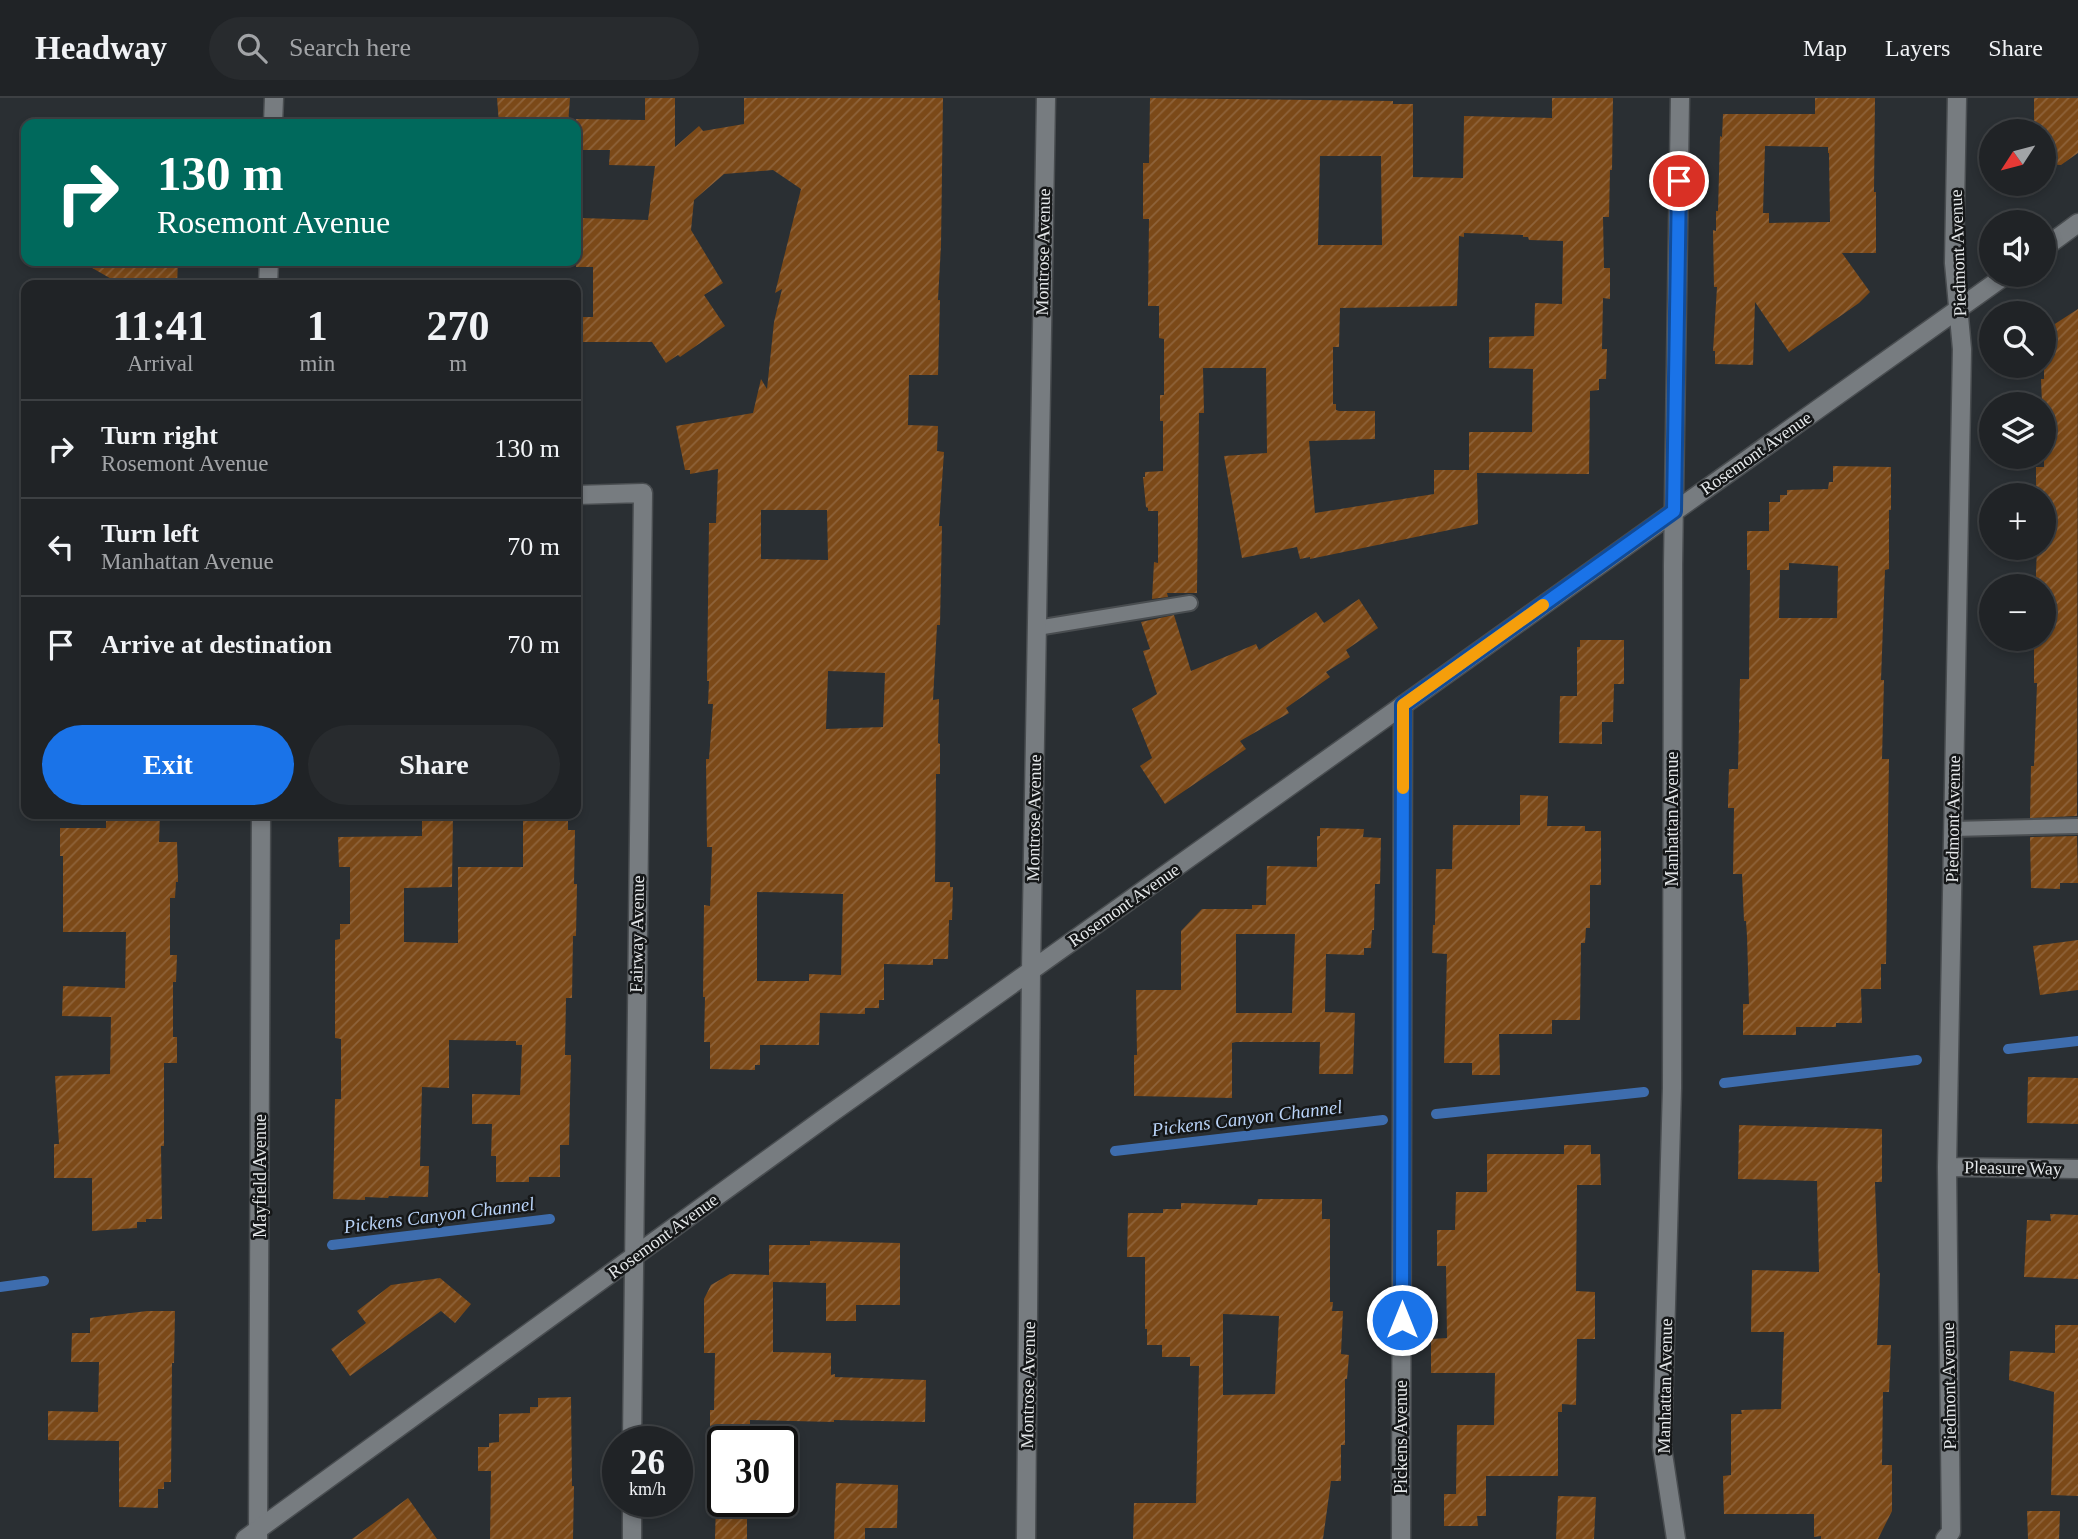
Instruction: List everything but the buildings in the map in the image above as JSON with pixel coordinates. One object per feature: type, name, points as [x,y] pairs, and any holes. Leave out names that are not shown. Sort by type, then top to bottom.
[{"type":"street","points":[[273,119],[274,98]]},
{"type":"street","name":"Montrose Avenue","points":[[1026,1539],[1031,971],[1046,98]]},
{"type":"street","name":"Manhattan Avenue","points":[[1676,1539],[1662,1447],[1672,1088],[1674,511],[1680,98]]},
{"type":"street","name":"Piedmont Avenue","points":[[1945,1539],[1951,1532],[1947,1167],[1962,349],[1954,263],[1958,98]]},
{"type":"street","points":[[2056,239],[2078,223]]},
{"type":"street","name":"Rosemont Avenue","points":[[254,1536],[830,1114],[1989,287]]},
{"type":"street","name":"Fairway Avenue","points":[[581,495],[643,493],[632,1426]]},
{"type":"street","name":"Pickens Avenue","points":[[1401,1539],[1403,705]]},
{"type":"street","name":"Mayfield Avenue","points":[[254,1536],[261,819]]},
{"type":"street","name":"Pleasure Way","points":[[1947,1167],[2078,1170]]},
{"type":"street","points":[[632,1517],[632,1539]]},
{"type":"lane","points":[[1037,628],[1190,603]]},
{"type":"lane","points":[[1953,829],[2078,826]]},
{"type":"waterway","name":"Pickens Canyon Channel","points":[[2008,1049],[2078,1041]]},
{"type":"waterway","name":"Pickens Canyon Channel","points":[[1724,1083],[1917,1060]]},
{"type":"waterway","name":"Pickens Canyon Channel","points":[[1436,1114],[1644,1092]]},
{"type":"waterway","name":"Pickens Canyon Channel","points":[[1115,1151],[1383,1120]]},
{"type":"waterway","name":"Pickens Canyon Channel","points":[[332,1245],[550,1219]]},
{"type":"waterway","name":"Pickens Canyon Channel","points":[[0,1287],[44,1281]]},
{"type":"slow traffic","points":[[1403,788],[1403,705],[1543,605]]},
{"type":"route","points":[[1402,1320],[1403,705],[1674,511],[1679,181]]}]
